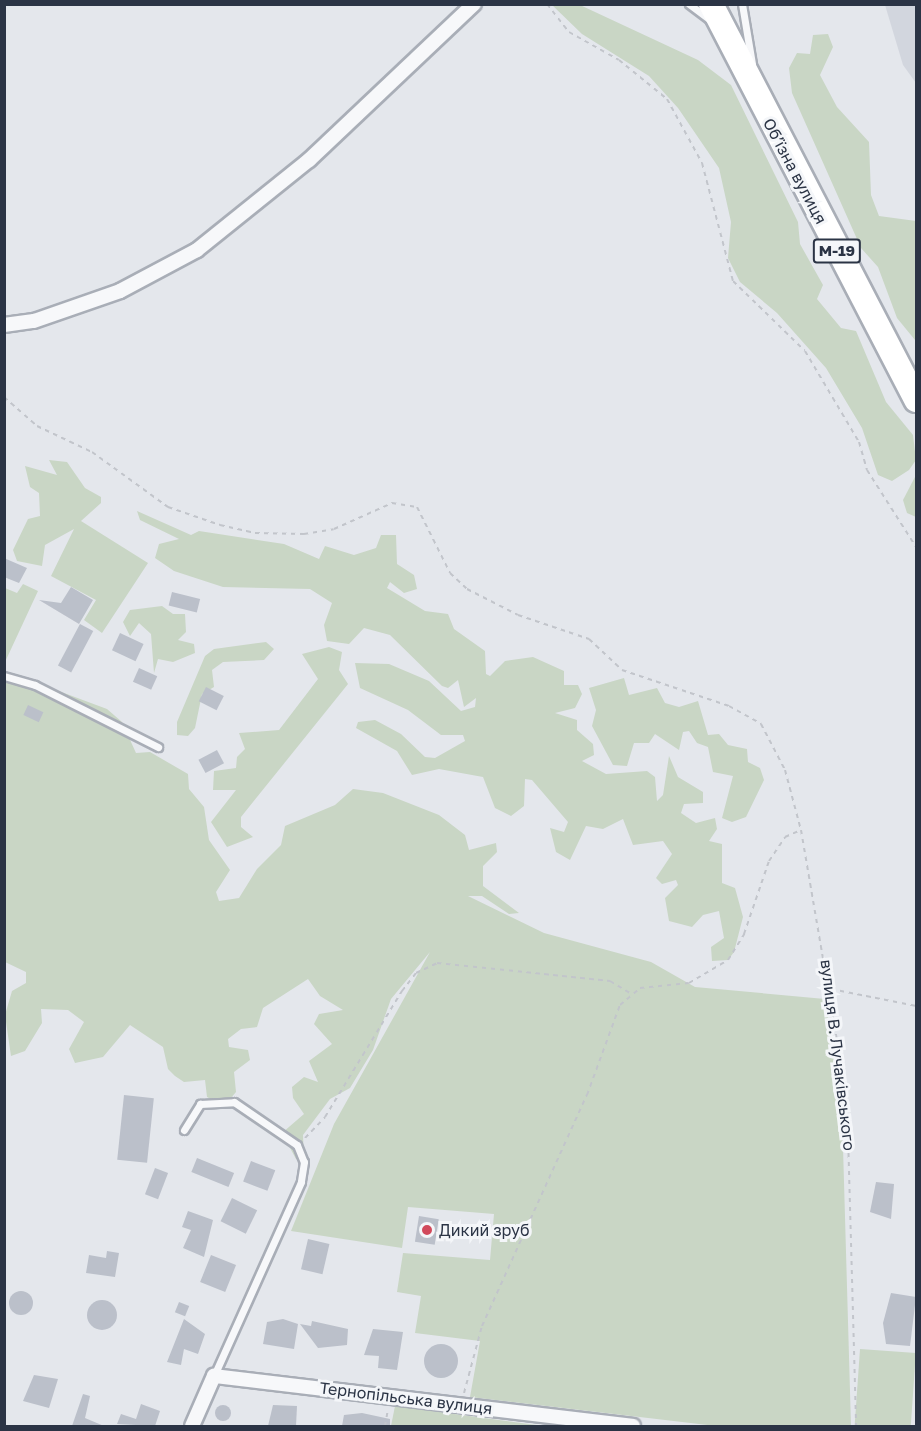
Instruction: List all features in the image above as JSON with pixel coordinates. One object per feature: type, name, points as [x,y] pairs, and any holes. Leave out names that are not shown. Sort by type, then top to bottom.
[{"type":"highway","name":"Обʼїзна вулиця","points":[[711,4],[759,102],[916,400]]},
{"type":"street","points":[[4,325],[34,321],[120,291],[197,250],[309,160],[474,4]]},
{"type":"street","points":[[192,1426],[214,1376]]},
{"type":"street","name":"Тернопільська вулиця","points":[[214,1376],[633,1426]]},
{"type":"lane","points":[[689,4],[722,28]]},
{"type":"lane","points":[[742,4],[759,102]]},
{"type":"lane","points":[[4,676],[35,685],[158,747]]},
{"type":"lane","points":[[184,1130],[200,1104],[234,1102],[297,1145],[304,1162],[301,1182],[214,1376]]},
{"type":"path","points":[[547,4],[569,32],[619,60],[667,99],[702,163],[733,281],[805,351],[859,442],[867,470],[916,547]]},
{"type":"path","name":"вулиця В. Лучаківського","points":[[4,397],[37,426],[92,452],[168,507],[220,525],[255,533],[304,534],[334,529],[392,503],[417,507],[450,573],[467,589],[518,615],[589,639],[621,670],[729,706],[761,724],[785,770],[801,830],[831,989],[853,1187],[856,1426]]},
{"type":"path","points":[[461,1405],[482,1326],[588,1095],[620,1005],[630,993],[689,983],[728,960],[744,934],[770,861],[785,837],[801,830]]},
{"type":"path","points":[[297,1145],[325,1117],[402,991],[416,973],[437,963],[610,981],[630,993]]},
{"type":"path","points":[[831,989],[916,1006]]},
{"type":"shaded area","points":[[885,5],[916,5],[916,83],[903,65]]},
{"type":"green space","points":[[552,5],[580,5],[698,60],[731,85],[798,222],[800,244],[823,285],[817,299],[841,328],[856,331],[886,402],[913,435],[916,460],[909,470],[892,481],[878,475],[862,428],[826,368],[777,313],[740,282],[728,258],[731,222],[719,168],[678,108],[649,76],[582,34]]},
{"type":"green space","points":[[828,34],[833,47],[820,75],[837,107],[869,142],[871,195],[879,216],[916,221],[915,340],[897,318],[878,267],[861,248],[792,93],[789,68],[797,53],[810,54],[813,35]]},
{"type":"green space","points":[[49,460],[67,462],[85,488],[101,497],[101,503],[81,521],[148,563],[102,633],[84,620],[96,600],[51,576],[74,529],[45,545],[42,566],[17,561],[13,550],[28,519],[40,516],[39,493],[30,487],[25,466],[57,475]]},
{"type":"green space","points":[[916,475],[916,517],[907,513],[903,500]]},
{"type":"green space","points":[[137,511],[191,535],[199,531],[284,544],[319,559],[325,546],[354,555],[376,548],[381,535],[396,535],[397,564],[414,575],[417,589],[404,593],[390,582],[387,588],[425,611],[448,614],[454,629],[485,651],[486,674],[490,676],[505,661],[533,657],[564,671],[564,685],[578,685],[582,694],[575,708],[555,713],[577,720],[577,730],[593,744],[594,755],[582,761],[606,774],[647,771],[655,777],[657,801],[663,795],[669,756],[678,777],[703,792],[703,803],[684,804],[681,813],[696,823],[715,818],[717,829],[709,841],[722,844],[722,883],[735,888],[743,917],[734,952],[728,960],[712,961],[711,947],[724,938],[719,911],[703,915],[692,927],[669,921],[665,898],[678,885],[676,880],[662,884],[656,878],[672,854],[663,841],[633,845],[623,819],[603,829],[586,826],[570,860],[556,852],[550,828],[564,832],[568,822],[532,780],[525,779],[524,806],[511,816],[495,808],[483,777],[439,769],[412,775],[397,751],[356,728],[358,722],[375,720],[401,734],[425,757],[435,758],[465,741],[463,735],[441,735],[408,710],[360,688],[355,663],[389,664],[429,681],[461,711],[475,707],[476,698],[464,707],[458,680],[448,688],[442,686],[390,635],[364,628],[349,644],[327,641],[324,625],[332,603],[310,589],[223,587],[174,571],[155,558],[159,544],[179,539],[140,520]]},
{"type":"green space","points":[[23,584],[38,591],[5,662],[5,588],[17,593]]},
{"type":"green space","points":[[162,606],[173,614],[185,614],[186,632],[178,640],[194,644],[195,653],[173,662],[158,659],[154,673],[151,634],[139,623],[130,636],[123,622],[130,610]]},
{"type":"green space","points":[[266,642],[274,649],[264,660],[223,662],[212,670],[214,687],[202,694],[195,728],[188,736],[177,735],[177,722],[205,656],[214,649]]},
{"type":"green space","points":[[329,647],[342,652],[339,670],[348,684],[241,817],[241,827],[253,837],[227,847],[211,822],[236,790],[213,790],[214,771],[236,768],[237,757],[245,749],[239,733],[279,730],[318,679],[302,654]]},
{"type":"green space","points":[[5,671],[107,709],[122,722],[136,753],[150,752],[188,774],[189,789],[204,807],[209,840],[230,870],[216,892],[219,901],[239,898],[257,869],[281,845],[285,826],[335,805],[353,789],[383,793],[439,815],[465,835],[469,850],[496,843],[497,852],[483,866],[483,886],[519,913],[509,914],[482,896],[468,896],[544,933],[651,962],[695,987],[825,999],[842,1112],[851,1426],[716,1426],[470,1397],[480,1341],[415,1333],[421,1296],[397,1292],[403,1253],[490,1260],[494,1214],[408,1207],[402,1248],[291,1231],[334,1124],[430,952],[391,999],[373,1050],[350,1088],[330,1099],[303,1135],[304,1162],[296,1159],[282,1133],[304,1114],[293,1098],[292,1087],[304,1077],[318,1082],[309,1061],[332,1044],[314,1024],[319,1014],[343,1010],[320,996],[308,979],[263,1008],[257,1027],[241,1029],[228,1039],[229,1047],[248,1050],[250,1060],[234,1072],[236,1092],[224,1106],[207,1097],[205,1080],[184,1082],[175,1076],[168,1069],[163,1047],[130,1025],[103,1057],[75,1063],[69,1049],[84,1022],[68,1010],[41,1009],[42,1023],[25,1051],[11,1056],[5,1015],[12,991],[26,983],[26,972],[5,962]]},
{"type":"green space","points":[[624,678],[629,695],[657,688],[665,703],[679,707],[698,701],[708,735],[719,734],[728,745],[747,749],[748,762],[760,768],[764,780],[746,817],[732,822],[722,818],[733,776],[713,772],[708,747],[697,743],[689,731],[683,732],[679,750],[655,734],[649,743],[634,743],[627,766],[613,765],[592,726],[596,710],[589,688]]},
{"type":"green space","points":[[860,1349],[916,1353],[911,1426],[855,1426]]},
{"type":"green space","points":[[395,1406],[544,1426],[391,1426]]},
{"type":"building","points":[[4,558],[27,568],[19,583],[4,577]]},
{"type":"building","points":[[71,587],[93,600],[79,624],[39,600],[61,603]]},
{"type":"building","points":[[172,592],[200,599],[197,613],[169,606]]},
{"type":"building","points":[[80,624],[93,631],[71,673],[58,665]]},
{"type":"building","points":[[120,633],[144,644],[136,661],[112,650]]},
{"type":"building","points":[[139,668],[157,676],[151,690],[133,682]]},
{"type":"building","points":[[206,687],[224,696],[217,710],[199,701]]},
{"type":"building","points":[[28,705],[43,712],[39,722],[23,715]]},
{"type":"building","points":[[217,750],[224,763],[206,773],[198,760]]},
{"type":"building","points":[[124,1095],[154,1098],[147,1163],[117,1160]]},
{"type":"building","points":[[197,1158],[234,1173],[228,1187],[191,1172]]},
{"type":"building","points":[[251,1161],[275,1170],[267,1191],[243,1182]]},
{"type":"building","points":[[155,1168],[168,1173],[158,1199],[145,1194]]},
{"type":"building","points":[[876,1182],[894,1184],[891,1219],[870,1212]]},
{"type":"building","points":[[232,1198],[257,1210],[246,1234],[221,1221]]},
{"type":"building","points":[[188,1211],[213,1220],[204,1257],[183,1248],[191,1230],[182,1227]]},
{"type":"building","name":"Дикий зруб","points":[[419,1216],[439,1219],[435,1245],[415,1242]]},
{"type":"building","points":[[308,1239],[329,1244],[322,1274],[301,1269]]},
{"type":"building","points":[[107,1251],[119,1253],[115,1277],[86,1273],[89,1255],[106,1258]]},
{"type":"building","points":[[211,1255],[236,1265],[225,1292],[200,1282]]},
{"type":"building","points":[[21,1291],[26,1292],[32,1298],[32,1308],[26,1314],[21,1315],[16,1314],[10,1308],[9,1303],[10,1298],[16,1292]]},
{"type":"building","points":[[891,1293],[916,1297],[910,1346],[886,1344],[883,1323]]},
{"type":"building","points":[[102,1300],[113,1304],[117,1315],[113,1326],[102,1330],[91,1326],[87,1315],[91,1304]]},
{"type":"building","points":[[179,1302],[189,1306],[185,1316],[175,1312]]},
{"type":"building","points":[[184,1319],[205,1334],[198,1354],[184,1349],[181,1365],[167,1362]]},
{"type":"building","points":[[283,1319],[298,1324],[294,1349],[263,1344],[267,1322]]},
{"type":"building","points":[[312,1321],[348,1329],[347,1345],[318,1348],[300,1324],[311,1326]]},
{"type":"building","points":[[373,1329],[403,1332],[397,1370],[378,1368],[379,1356],[364,1355]]},
{"type":"building","points":[[441,1344],[453,1349],[458,1361],[453,1373],[441,1378],[429,1373],[424,1361],[429,1349]]},
{"type":"building","points":[[34,1375],[58,1379],[49,1408],[23,1401]]},
{"type":"building","points":[[83,1394],[90,1396],[85,1418],[104,1426],[72,1426]]},
{"type":"building","points":[[141,1404],[160,1411],[155,1426],[117,1424],[121,1414],[136,1419]]},
{"type":"building","points":[[220,1405],[226,1405],[231,1413],[229,1419],[220,1421],[215,1416],[215,1410]]},
{"type":"building","points":[[273,1405],[297,1406],[296,1426],[268,1426]]},
{"type":"building","points":[[362,1413],[390,1419],[390,1426],[342,1426],[344,1415]]},
{"type":"place","name":"Дикий зруб","points":[[427,1230]]}]
